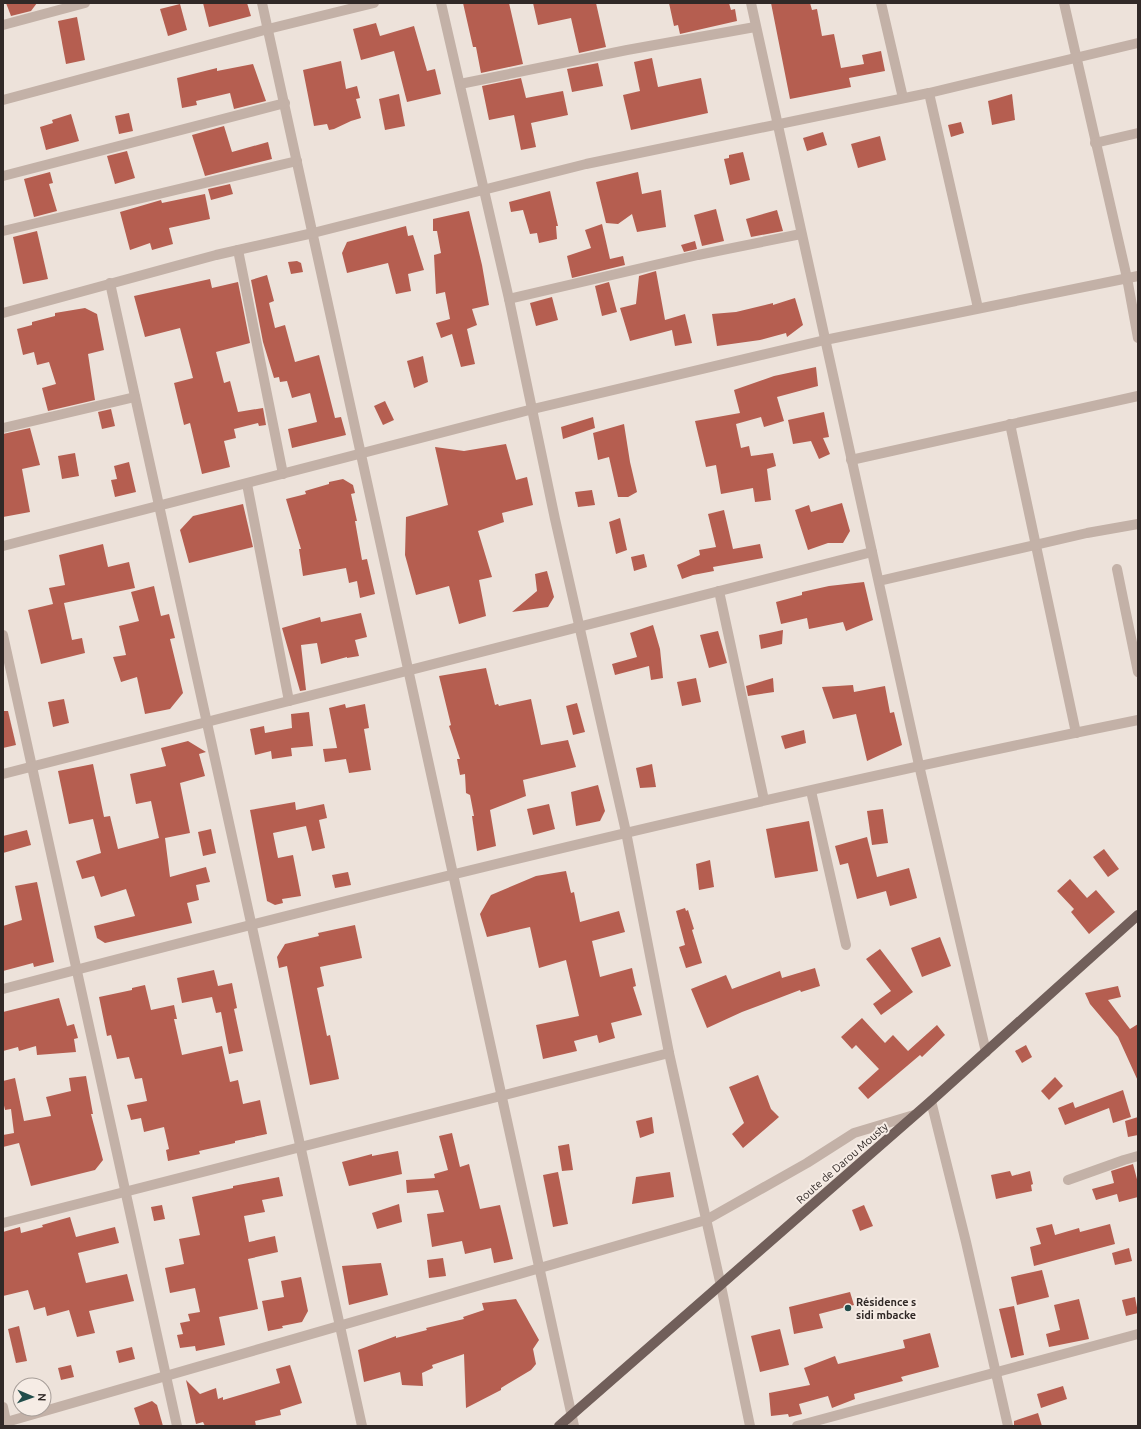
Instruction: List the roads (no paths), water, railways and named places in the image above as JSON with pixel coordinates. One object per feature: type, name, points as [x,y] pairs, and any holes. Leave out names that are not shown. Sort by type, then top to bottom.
[{"type":"main road","name":"Route de Darou Mousty","points":[[559,1426],[931,1101],[1138,915]]},
{"type":"street","points":[[3,25],[85,3]]},
{"type":"street","points":[[262,3],[574,1426]]},
{"type":"street","points":[[3,100],[268,29],[374,3]]},
{"type":"street","points":[[441,3],[482,189],[509,300],[579,627],[626,832],[668,1053],[721,1286],[750,1426]]},
{"type":"street","points":[[751,3],[776,125],[919,765],[986,1052]]},
{"type":"street","points":[[881,3],[902,98]]},
{"type":"street","points":[[1064,3],[1075,58],[1127,278],[1138,338]]},
{"type":"street","points":[[460,84],[627,50],[755,27]]},
{"type":"street","points":[[3,313],[110,283],[238,250],[313,233],[482,189],[594,162],[929,93],[1138,44]]},
{"type":"street","points":[[929,93],[978,308]]},
{"type":"street","points":[[3,176],[284,103]]},
{"type":"street","points":[[1095,142],[1138,133]]},
{"type":"street","points":[[3,231],[297,161]]},
{"type":"street","points":[[509,300],[698,255],[801,234]]},
{"type":"street","points":[[238,250],[283,474]]},
{"type":"street","points":[[3,546],[533,409],[825,340],[1138,276]]},
{"type":"street","points":[[110,283],[362,1426]]},
{"type":"street","points":[[851,460],[1138,396]]},
{"type":"street","points":[[3,428],[135,397]]},
{"type":"street","points":[[1010,424],[1076,733]]},
{"type":"street","points":[[247,484],[289,701]]},
{"type":"street","points":[[879,581],[1037,546],[1087,533],[1138,524]]},
{"type":"street","points":[[3,774],[872,552]]},
{"type":"street","points":[[1117,569],[1138,672]]},
{"type":"street","points":[[719,591],[764,800]]},
{"type":"street","points":[[3,635],[177,1426]]},
{"type":"street","points":[[3,989],[626,832],[919,765],[1138,720]]},
{"type":"street","points":[[811,790],[846,945]]},
{"type":"street","points":[[3,1223],[668,1053]]},
{"type":"street","points":[[931,1101],[1008,1426]]},
{"type":"street","points":[[3,1407],[5,1424],[706,1220],[807,1163],[854,1133],[914,1116]]},
{"type":"street","points":[[1068,1180],[1138,1156]]},
{"type":"street","points":[[797,1426],[1138,1334]]},
{"type":"place","name":"Résidence s sidi mbacke","points":[[848,1308]]}]
